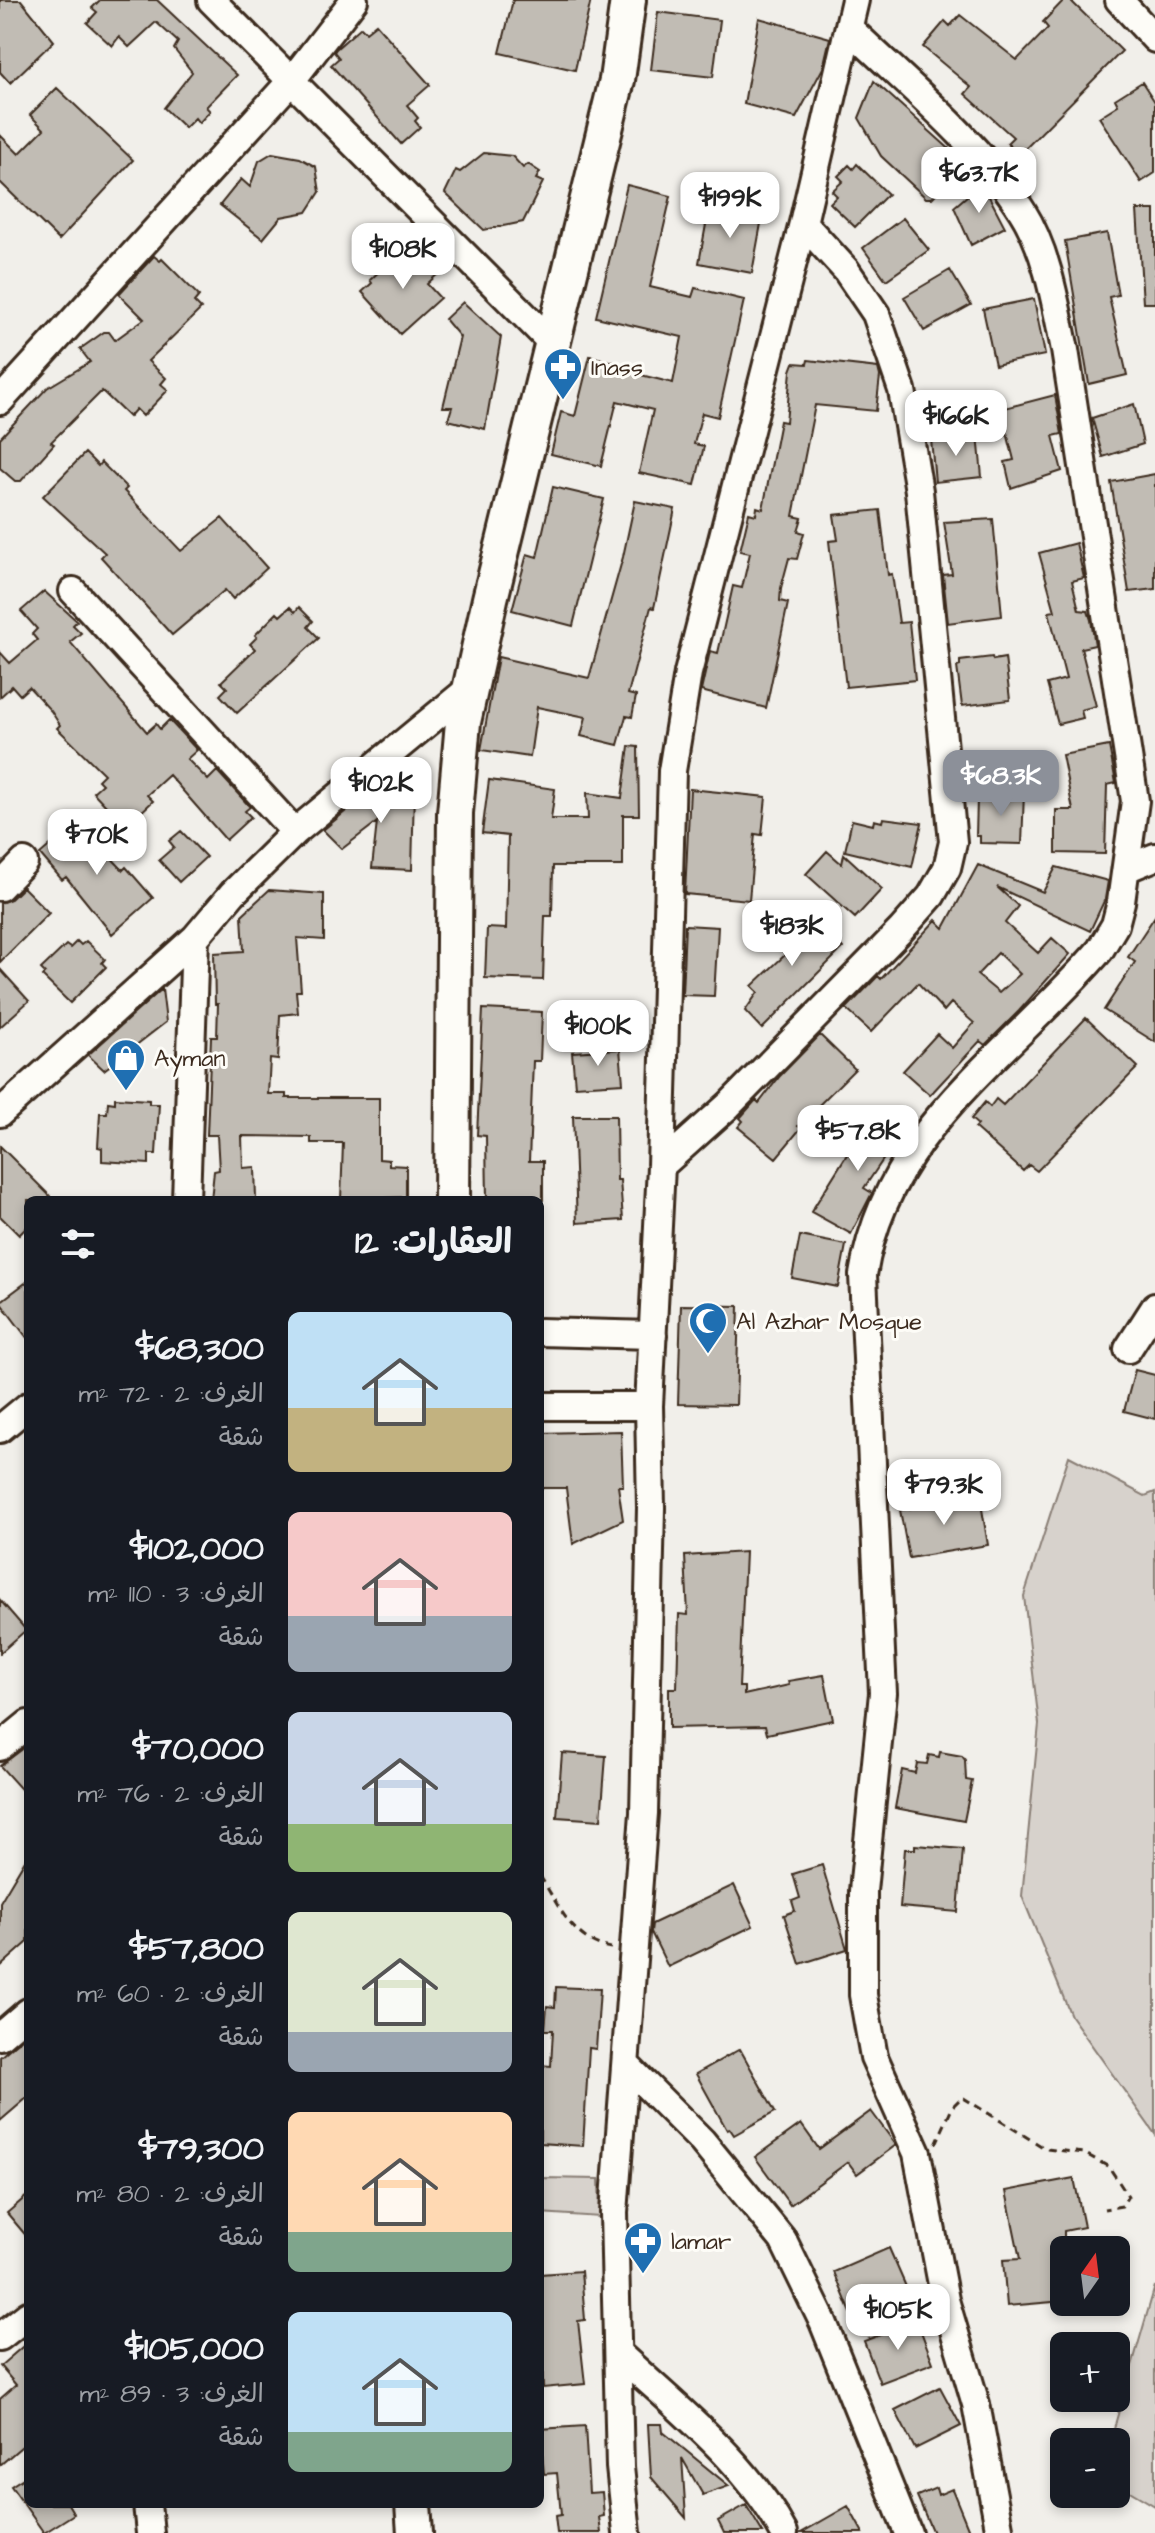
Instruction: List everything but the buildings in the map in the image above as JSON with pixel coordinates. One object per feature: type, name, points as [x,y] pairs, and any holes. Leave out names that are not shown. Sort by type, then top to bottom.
[{"type":"main road","points":[[452,1196],[455,813],[470,688],[617,80],[628,0]]},
{"type":"main road","points":[[413,2508],[415,2533]]},
{"type":"street","points":[[211,0],[555,346]]},
{"type":"street","points":[[0,401],[292,80],[354,0]]},
{"type":"street","points":[[627,2533],[620,2467],[620,2355],[614,2238],[644,1813],[651,1508],[649,1406],[661,1166],[670,796],[675,744],[688,673],[803,223],[855,0]]},
{"type":"street","points":[[1119,0],[1155,39]]},
{"type":"street","points":[[850,29],[932,106],[1003,185],[1023,212],[1053,293],[1134,773],[1134,821],[1128,868],[1115,925],[1100,950],[925,1131],[902,1167],[868,1241],[863,1275],[863,1333],[883,1693],[863,1891],[863,1995],[874,2057],[911,2139],[927,2196],[945,2300],[976,2404],[1000,2533]]},
{"type":"street","points":[[661,1166],[729,1105],[901,930],[931,896],[947,868],[953,842],[919,491],[902,390],[876,314],[846,270],[803,223]]},
{"type":"street","points":[[73,591],[295,832]]},
{"type":"street","points":[[0,1113],[195,938],[233,893],[295,832],[470,688]]},
{"type":"street","points":[[1128,868],[1155,857]]},
{"type":"street","points":[[0,887],[24,862]]},
{"type":"street","points":[[186,1196],[195,938]]},
{"type":"street","points":[[1128,1349],[1155,1307]]},
{"type":"street","points":[[544,1332],[653,1335]]},
{"type":"street","points":[[544,1406],[649,1406]]},
{"type":"street","points":[[0,1429],[24,1409]]},
{"type":"street","points":[[0,1747],[24,1727]]},
{"type":"street","points":[[0,2036],[24,2015]]},
{"type":"street","points":[[626,2065],[702,2141],[783,2240],[823,2322],[908,2533]]},
{"type":"street","points":[[0,2337],[24,2318]]},
{"type":"street","points":[[620,2355],[733,2460],[773,2512],[784,2533]]},
{"type":"path","points":[[544,1882],[569,1923],[592,1945],[634,1952]]},
{"type":"path","points":[[911,2139],[930,2151],[942,2138],[953,2106],[962,2097],[1046,2149],[1084,2153],[1109,2167],[1128,2196],[1122,2206],[1104,2209]]},
{"type":"shaded area","points":[[1069,1456],[1145,1496],[1155,1492],[1155,2134],[1071,2016],[1022,1896],[1039,1724],[1024,1596]]},
{"type":"shaded area","points":[[544,2178],[599,2179],[600,2217],[544,2213]]},
{"type":"shaded area","points":[[1155,2286],[1155,2506],[1130,2491],[1130,2428],[1114,2428],[1119,2412],[1130,2412],[1130,2373]]},
{"type":"place","name":"Inass","points":[[563,401]]},
{"type":"place","name":"Ayman","points":[[126,1092]]},
{"type":"place","name":"Al Azhar Mosque","points":[[708,1355]]},
{"type":"place","name":"lamar","points":[[643,2275]]}]
